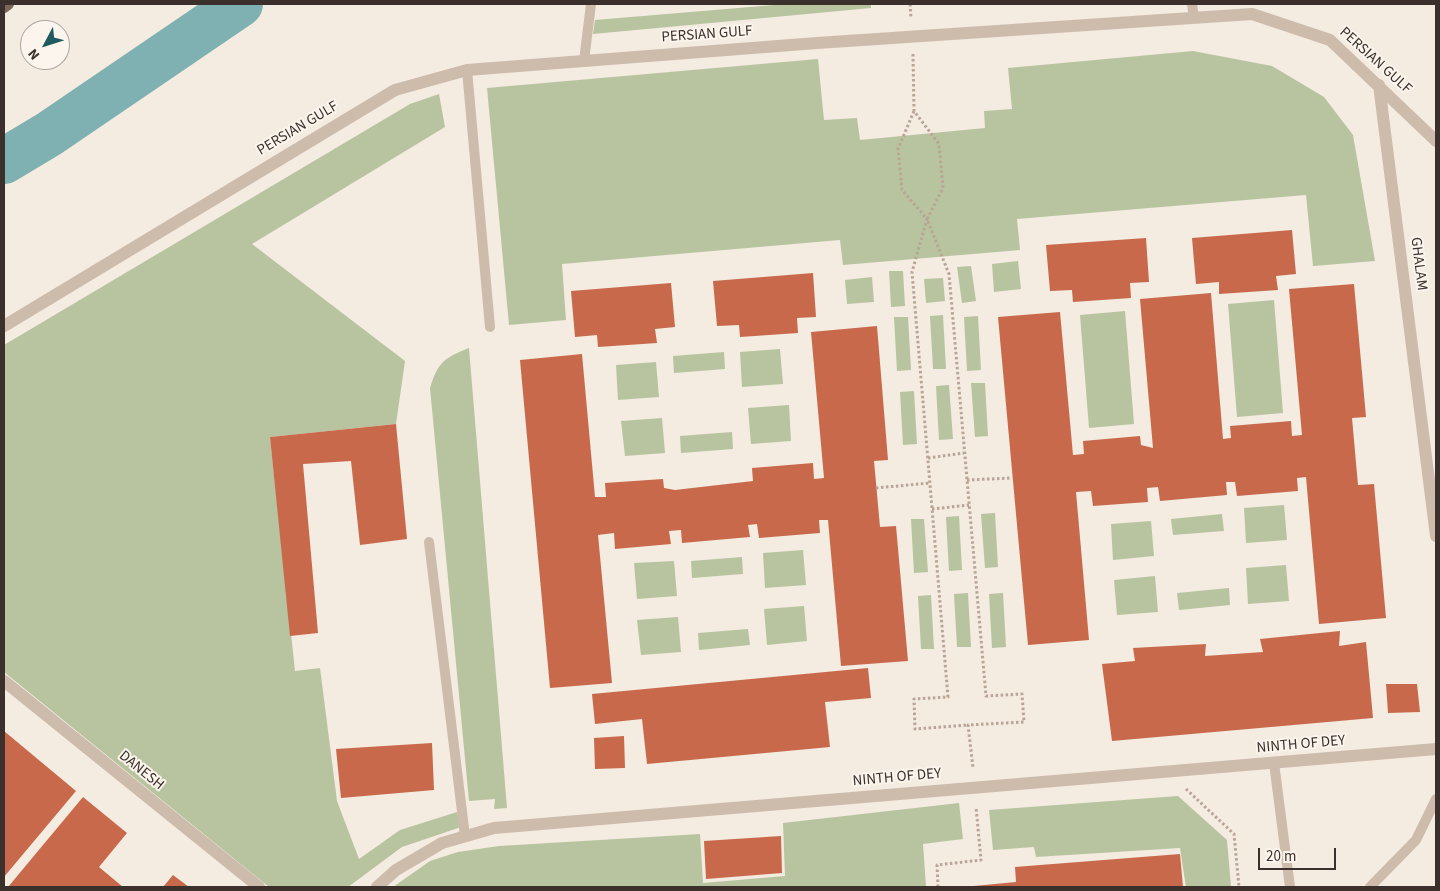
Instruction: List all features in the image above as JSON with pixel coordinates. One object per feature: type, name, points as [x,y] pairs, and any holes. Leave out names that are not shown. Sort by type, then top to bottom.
[{"type":"main road","points":[[4,7],[8,4]]},
{"type":"street","name":"PERSIAN GULF","points":[[4,326],[394,90],[466,70],[817,43],[1252,14],[1330,40],[1436,141]]},
{"type":"street","name":"GHALAM","points":[[1379,85],[1436,536]]},
{"type":"street","name":"DANESH","points":[[4,681],[259,887]]},
{"type":"street","name":"NINTH OF DEY","points":[[377,887],[396,870],[442,843],[494,828],[1436,749]]},
{"type":"lane","points":[[584,61],[591,4]]},
{"type":"lane","points":[[1192,4],[1194,18]]},
{"type":"lane","points":[[466,70],[490,326]]},
{"type":"lane","points":[[429,542],[466,836]]},
{"type":"lane","points":[[1274,763],[1290,887]]},
{"type":"lane","points":[[1370,887],[1416,840],[1436,799]]},
{"type":"path","points":[[913,38],[914,111],[898,149],[902,190],[927,219],[949,274],[986,696],[1022,694],[1024,722],[915,729],[914,699],[948,697],[912,272],[927,219],[944,188],[939,144],[914,111]]},
{"type":"path","points":[[928,458],[964,453]]},
{"type":"path","points":[[967,480],[1012,478]]},
{"type":"path","points":[[876,488],[930,483]]},
{"type":"path","points":[[932,508],[969,505]]},
{"type":"path","points":[[938,887],[937,865],[981,860],[976,788],[968,725]]},
{"type":"path","points":[[1185,788],[1234,834],[1239,887]]},
{"type":"green space","points":[[786,4],[871,4],[871,8],[593,34],[595,20]]},
{"type":"green space","points":[[1193,51],[1272,66],[1324,97],[1353,135],[1375,261],[1313,266],[1306,195],[1017,219],[1020,250],[843,265],[840,240],[562,264],[566,320],[509,325],[487,88],[818,59],[824,120],[857,118],[860,140],[985,128],[984,111],[1012,109],[1008,68]]},
{"type":"green space","points":[[439,94],[445,127],[252,244],[405,361],[396,424],[270,437],[295,671],[320,668],[337,801],[359,859],[400,830],[457,812],[461,827],[402,847],[348,887],[269,887],[4,672],[4,345],[410,104]]},
{"type":"green space","points":[[1018,261],[1021,289],[994,292],[992,264]]},
{"type":"green space","points":[[971,266],[976,301],[962,303],[957,267]]},
{"type":"green space","points":[[889,271],[903,271],[905,306],[891,307]]},
{"type":"green space","points":[[872,277],[874,302],[847,304],[845,280]]},
{"type":"green space","points":[[943,278],[945,301],[926,303],[924,279]]},
{"type":"green space","points":[[1274,300],[1283,413],[1237,417],[1228,304]]},
{"type":"green space","points":[[1125,311],[1134,424],[1089,428],[1080,315]]},
{"type":"green space","points":[[943,315],[946,369],[933,369],[930,316]]},
{"type":"green space","points":[[978,316],[981,370],[967,371],[964,317]]},
{"type":"green space","points":[[894,317],[908,317],[911,370],[897,371]]},
{"type":"green space","points":[[469,348],[507,808],[494,809],[495,799],[469,801],[430,388],[436,372],[443,362]]},
{"type":"green space","points":[[780,349],[783,384],[742,387],[740,352]]},
{"type":"green space","points":[[724,352],[725,369],[674,373],[673,356]]},
{"type":"green space","points":[[656,362],[659,397],[618,400],[616,365]]},
{"type":"green space","points":[[971,383],[985,383],[988,436],[975,437]]},
{"type":"green space","points":[[949,385],[953,439],[939,440],[936,386]]},
{"type":"green space","points":[[914,391],[917,444],[903,445],[900,392]]},
{"type":"green space","points":[[789,405],[791,441],[751,444],[748,408]]},
{"type":"green space","points":[[662,418],[665,453],[625,456],[621,421]]},
{"type":"green space","points":[[732,432],[733,449],[681,453],[680,436]]},
{"type":"green space","points":[[1284,505],[1287,540],[1246,543],[1244,508]]},
{"type":"green space","points":[[995,513],[998,567],[985,568],[981,514]]},
{"type":"green space","points":[[1222,514],[1224,531],[1173,535],[1171,519]]},
{"type":"green space","points":[[959,516],[962,570],[949,571],[946,517]]},
{"type":"green space","points":[[911,519],[924,519],[928,572],[914,573]]},
{"type":"green space","points":[[1151,521],[1154,556],[1113,560],[1111,524]]},
{"type":"green space","points":[[803,550],[806,585],[765,588],[763,553]]},
{"type":"green space","points":[[742,557],[743,574],[692,578],[691,561]]},
{"type":"green space","points":[[674,561],[677,596],[637,599],[634,563]]},
{"type":"green space","points":[[1286,565],[1289,601],[1248,604],[1246,568]]},
{"type":"green space","points":[[1155,576],[1158,612],[1117,615],[1114,580]]},
{"type":"green space","points":[[1229,588],[1230,605],[1179,610],[1177,593]]},
{"type":"green space","points":[[968,593],[971,647],[957,647],[954,594]]},
{"type":"green space","points":[[1003,593],[1006,647],[992,648],[989,594]]},
{"type":"green space","points":[[931,595],[934,649],[921,649],[918,596]]},
{"type":"green space","points":[[804,606],[807,641],[767,645],[764,609]]},
{"type":"green space","points":[[678,617],[681,652],[641,655],[637,620]]},
{"type":"green space","points":[[748,629],[750,645],[699,650],[698,633]]},
{"type":"green space","points":[[1178,796],[1227,840],[1231,887],[1186,887],[1180,848],[1036,857],[1034,847],[993,850],[989,810]]},
{"type":"green space","points":[[959,803],[963,839],[923,844],[926,887],[393,887],[430,861],[458,852],[499,846],[700,834],[703,883],[785,876],[783,823]]},
{"type":"building","points":[[1292,230],[1296,274],[1276,276],[1278,290],[1219,294],[1219,282],[1196,284],[1192,238]]},
{"type":"building","points":[[1146,238],[1149,282],[1130,283],[1131,298],[1073,302],[1072,290],[1050,291],[1046,245]]},
{"type":"building","points":[[813,273],[816,317],[797,318],[798,333],[740,337],[739,325],[717,326],[713,281]]},
{"type":"building","points":[[671,283],[675,327],[655,329],[657,343],[598,347],[597,335],[575,337],[571,291]]},
{"type":"building","points":[[1354,284],[1366,417],[1352,418],[1358,485],[1374,484],[1386,618],[1319,624],[1306,477],[1297,478],[1298,491],[1237,496],[1235,482],[1226,482],[1227,495],[1160,501],[1158,487],[1147,488],[1148,502],[1093,506],[1091,491],[1076,492],[1089,640],[1028,645],[998,317],[1060,312],[1073,455],[1084,454],[1083,441],[1140,436],[1141,445],[1153,448],[1140,299],[1211,293],[1223,439],[1231,438],[1230,426],[1291,421],[1292,436],[1302,435],[1289,289]]},
{"type":"building","points":[[877,326],[888,460],[874,461],[880,527],[896,526],[908,661],[841,666],[828,520],[819,520],[820,533],[759,538],[757,524],[748,525],[750,537],[682,543],[681,530],[669,531],[671,544],[615,549],[614,533],[598,535],[612,683],[550,688],[520,360],[582,354],[595,497],[606,497],[605,483],[663,479],[664,488],[675,490],[753,481],[752,468],[813,463],[814,479],[824,478],[811,332]]},
{"type":"building","points":[[396,424],[407,539],[360,545],[351,461],[303,464],[318,633],[290,636],[270,437]]},
{"type":"building","points":[[1340,631],[1339,646],[1366,642],[1373,718],[1112,741],[1102,664],[1135,661],[1133,648],[1206,644],[1205,656],[1263,652],[1260,639]]},
{"type":"building","points":[[868,668],[871,698],[825,702],[830,747],[647,764],[642,719],[595,724],[592,694]]},
{"type":"building","points":[[1386,684],[1417,684],[1420,712],[1388,713]]},
{"type":"building","points":[[4,731],[76,791],[4,877]]},
{"type":"building","points":[[624,736],[625,768],[595,769],[594,738]]},
{"type":"building","points":[[432,743],[434,790],[341,798],[336,749]]},
{"type":"building","points":[[83,797],[127,833],[99,867],[123,887],[8,887]]},
{"type":"building","points":[[781,836],[782,873],[706,879],[704,841]]},
{"type":"building","points":[[1180,854],[1183,887],[963,887],[1016,882],[1015,867]]},
{"type":"building","points":[[173,875],[189,887],[163,887]]},
{"type":"waterway","points":[[4,161],[49,134],[240,4]]}]
